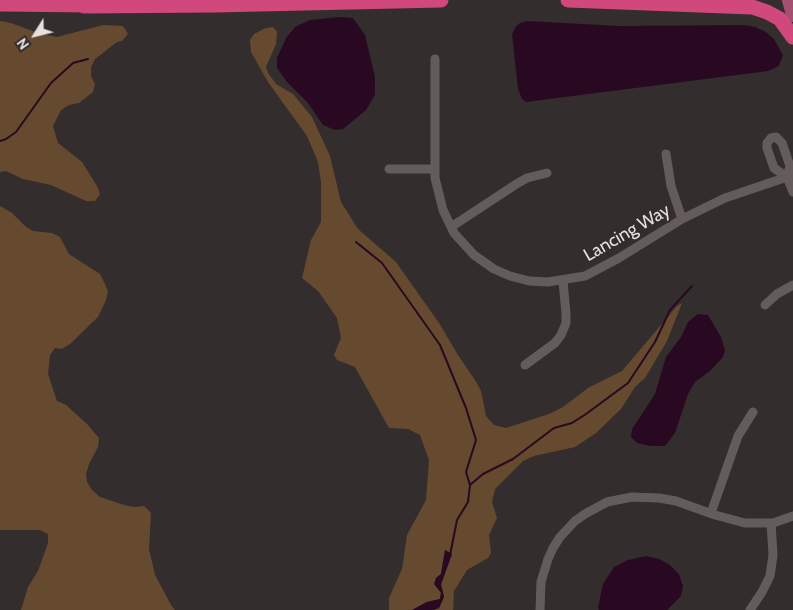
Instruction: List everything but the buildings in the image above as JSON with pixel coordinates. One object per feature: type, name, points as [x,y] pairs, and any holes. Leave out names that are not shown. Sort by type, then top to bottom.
[{"type":"highway","points":[[83,6],[198,0]]},
{"type":"highway","points":[[0,4],[83,6],[215,5],[441,0]]},
{"type":"highway","points":[[568,0],[699,4],[761,9],[780,19],[793,37]]},
{"type":"highway","points":[[699,4],[754,0]]},
{"type":"main road","points":[[789,0],[793,15]]},
{"type":"street","name":"Lancing Way","points":[[435,59],[435,169],[440,200],[451,227],[464,245],[474,255],[504,274],[529,281],[548,282],[563,281],[596,271],[682,219],[725,198],[790,176]]},
{"type":"street","points":[[666,154],[671,186],[682,219]]},
{"type":"street","points":[[389,170],[435,169]]},
{"type":"street","points":[[451,227],[522,180],[547,173]]},
{"type":"street","points":[[790,176],[793,192]]},
{"type":"street","points":[[525,365],[555,344],[562,335],[566,323],[563,281]]},
{"type":"street","points":[[765,305],[777,294],[793,285]]},
{"type":"street","points":[[711,513],[738,436],[753,412]]},
{"type":"street","points":[[540,610],[541,582],[548,559],[560,537],[575,521],[592,510],[617,499],[646,496],[676,501],[745,523],[771,523],[793,516]]},
{"type":"street","points":[[750,610],[770,576],[773,555],[771,523]]},
{"type":"shaded area","points":[[340,17],[353,18],[365,35],[375,77],[375,95],[366,110],[343,129],[335,130],[323,125],[308,103],[287,82],[277,68],[277,58],[286,38],[295,27],[310,20]]},
{"type":"shaded area","points":[[0,21],[57,37],[103,25],[123,26],[128,34],[122,41],[117,42],[95,59],[91,67],[91,76],[95,84],[93,92],[79,103],[69,105],[61,110],[53,126],[58,143],[82,162],[97,186],[100,194],[95,201],[86,201],[51,185],[23,179],[6,171],[0,172]]},
{"type":"shaded area","points":[[527,21],[619,26],[744,25],[766,32],[774,39],[783,55],[779,66],[768,71],[526,102],[522,99],[518,89],[512,34],[516,26]]},
{"type":"shaded area","points":[[273,27],[277,32],[276,44],[266,67],[268,73],[276,84],[293,94],[312,117],[330,156],[341,202],[358,229],[396,262],[439,323],[481,391],[486,416],[494,425],[506,428],[549,414],[563,407],[588,388],[622,371],[677,306],[682,303],[667,341],[645,378],[635,387],[621,409],[596,433],[575,447],[534,456],[523,461],[495,489],[492,502],[497,518],[489,535],[491,553],[488,558],[467,570],[454,591],[453,610],[433,610],[439,608],[444,597],[441,585],[452,554],[445,550],[441,574],[436,578],[441,593],[440,599],[427,602],[412,610],[389,610],[389,598],[402,569],[407,535],[426,500],[429,460],[420,435],[408,429],[389,428],[355,367],[337,360],[334,355],[341,338],[337,318],[318,291],[302,278],[311,240],[321,222],[321,182],[318,162],[307,136],[268,82],[251,52],[250,40],[254,34]]},
{"type":"shaded area","points":[[0,206],[12,213],[26,227],[33,231],[52,233],[60,237],[69,254],[100,274],[108,291],[98,317],[70,344],[62,349],[55,348],[50,355],[48,374],[57,401],[66,405],[99,438],[98,447],[86,474],[87,482],[92,490],[100,497],[124,505],[144,506],[151,513],[149,549],[155,575],[175,610],[21,610],[28,587],[38,571],[48,543],[48,534],[40,530],[0,530]]},
{"type":"shaded area","points":[[698,314],[708,315],[721,337],[725,350],[723,357],[710,371],[695,382],[688,394],[675,433],[665,446],[637,443],[631,437],[632,429],[655,394],[666,357],[681,337],[688,322]]},
{"type":"shaded area","points":[[445,550],[452,554],[441,584],[444,597],[439,608],[433,610],[412,610],[427,602],[440,599],[441,593],[434,584],[436,578],[441,574]]},
{"type":"shaded area","points":[[646,556],[659,559],[670,565],[679,574],[683,586],[681,596],[667,610],[599,610],[603,584],[614,567],[628,560]]},
{"type":"waterway","points":[[0,141],[16,132],[51,83],[73,63],[88,59]]},
{"type":"waterway","points":[[356,242],[382,263],[440,345],[466,408],[476,440],[466,472],[470,485]]},
{"type":"waterway","points":[[450,555],[457,520],[468,502],[470,485],[483,474],[513,459],[554,428],[572,423],[586,414],[628,383],[655,342],[670,310],[692,286]]}]
